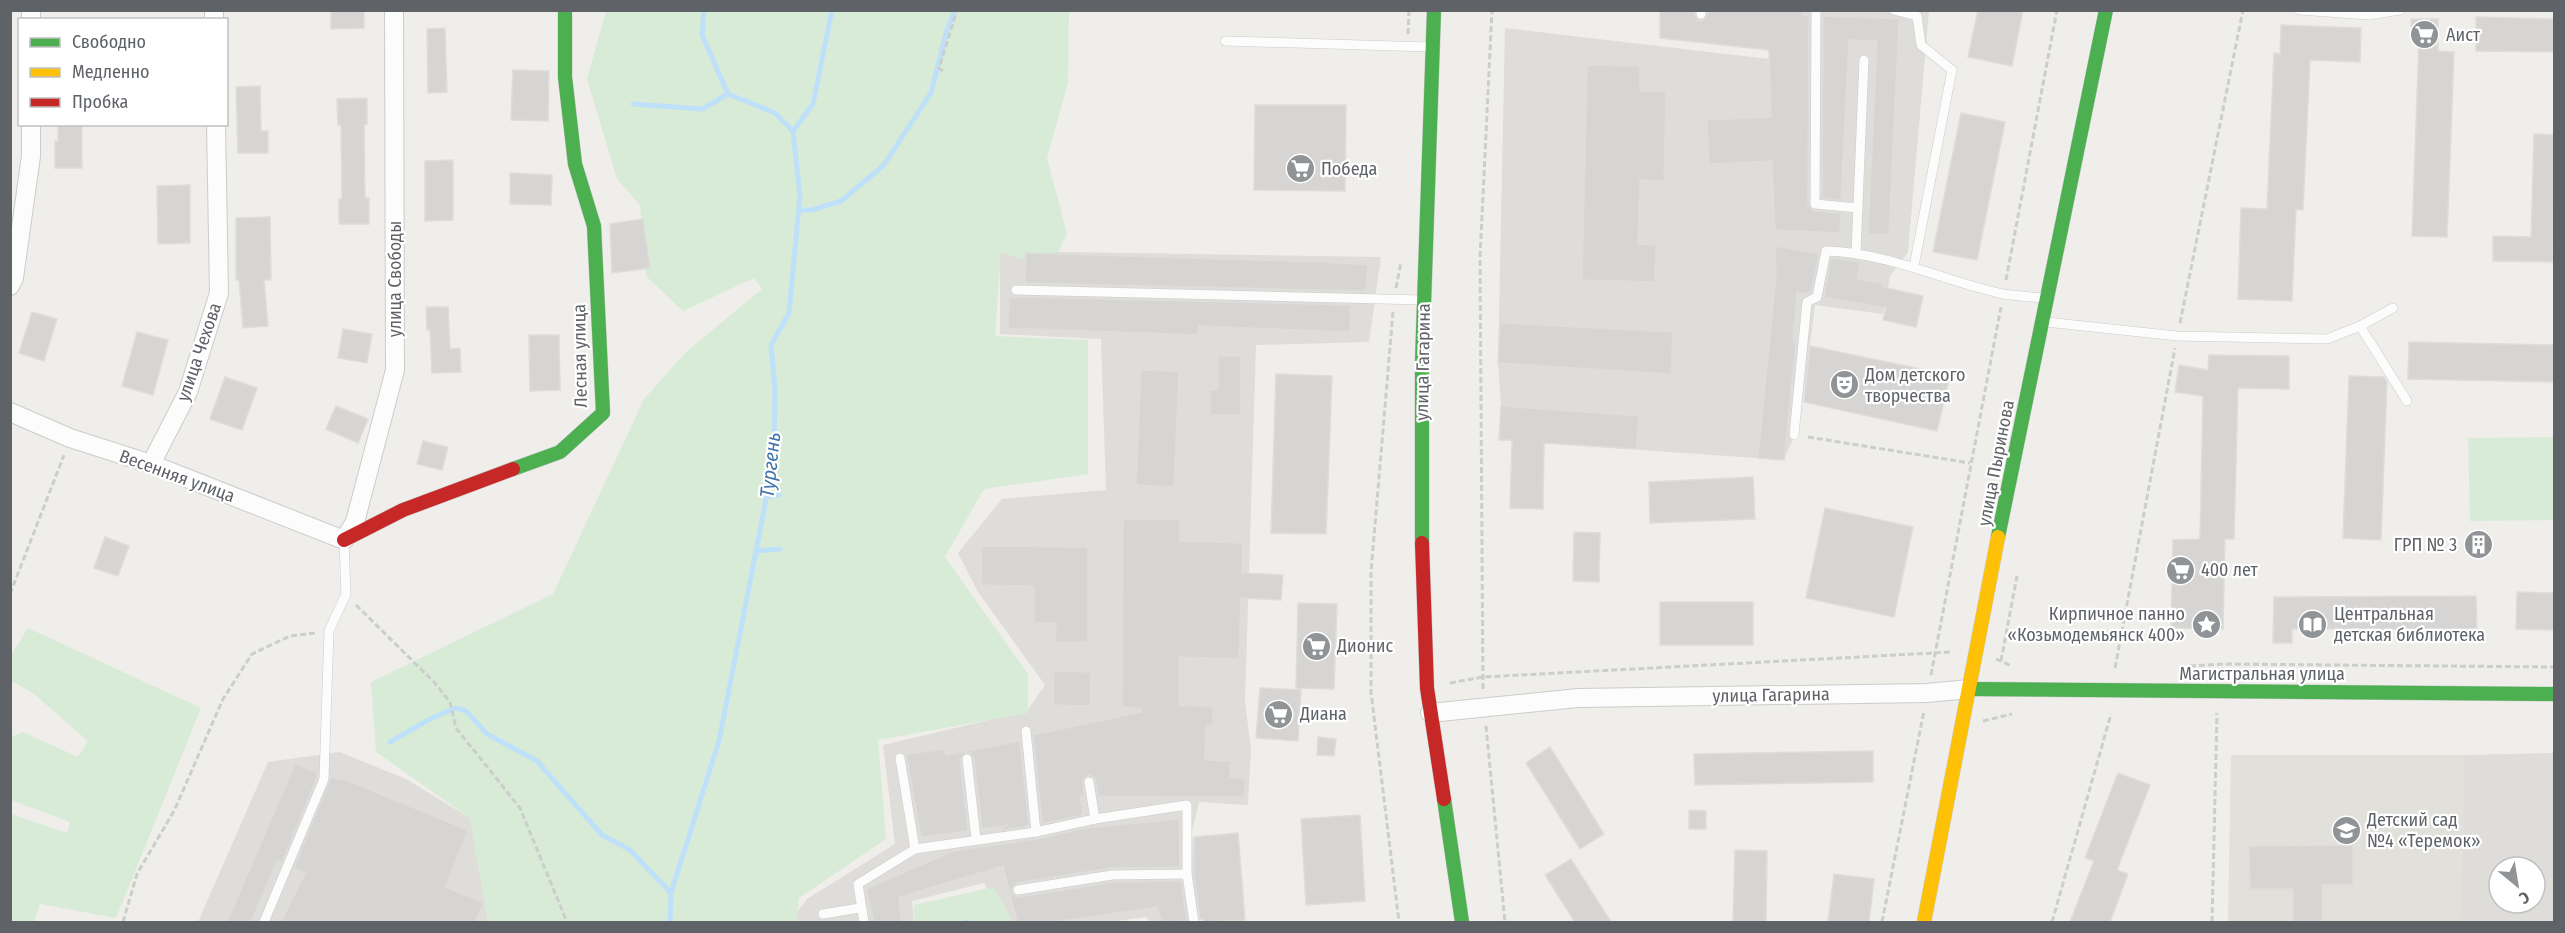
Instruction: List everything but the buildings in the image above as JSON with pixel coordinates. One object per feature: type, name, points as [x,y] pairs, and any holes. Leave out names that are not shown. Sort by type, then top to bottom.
[{"type":"street","name":"улица Свободы","points":[[344,540],[355,522],[395,370],[394,10]]},
{"type":"street","name":"Лесная улица","points":[[344,540],[403,510],[560,452],[603,413],[594,226],[575,164],[565,77],[565,10]]},
{"type":"street","name":"улица Гагарина","points":[[1434,10],[1424,300],[1422,588],[1430,712],[1461,922]]},
{"type":"street","name":"улица Пыринова","points":[[1924,922],[2106,10]]},
{"type":"street","points":[[10,286],[14,278],[31,156],[31,126]]},
{"type":"street","name":"улица Чехова","points":[[151,464],[188,392],[219,293],[216,126]]},
{"type":"street","name":"Весенняя улица","points":[[10,412],[70,438],[151,464],[344,540]]},
{"type":"street","name":"улица Гагарина","points":[[1430,712],[1484,709],[1578,698],[1927,693],[1969,689]]},
{"type":"street","name":"Магистральная улица","points":[[1969,689],[2554,694]]},
{"type":"lane","points":[[1816,10],[1815,204],[1858,208]]},
{"type":"lane","points":[[1894,10],[1917,16],[1921,45],[1952,70],[1914,266]]},
{"type":"lane","points":[[2299,10],[2369,15],[2400,10]]},
{"type":"lane","points":[[1225,41],[1433,47]]},
{"type":"lane","points":[[1856,252],[1864,60]]},
{"type":"lane","points":[[1794,435],[1807,302],[1817,297],[1826,251],[1856,252],[1914,266],[2003,294],[2048,299]]},
{"type":"lane","points":[[1016,290],[1424,300]]},
{"type":"lane","points":[[2043,322],[2177,336],[2327,339],[2360,326],[2393,308]]},
{"type":"lane","points":[[2360,326],[2407,401]]},
{"type":"lane","points":[[264,922],[324,779],[329,631],[346,594],[344,540]]},
{"type":"lane","points":[[1026,731],[1036,831]]},
{"type":"lane","points":[[900,758],[915,849]]},
{"type":"lane","points":[[967,759],[976,839]]},
{"type":"lane","points":[[1089,782],[1095,819]]},
{"type":"lane","points":[[864,922],[858,884],[915,849],[1187,805],[1187,874],[1194,922]]},
{"type":"lane","points":[[1018,890],[1112,875],[1187,874]]},
{"type":"lane","points":[[823,914],[860,908]]},
{"type":"path","points":[[943,71],[939,68],[957,10]]},
{"type":"path","points":[[1408,46],[1409,10]]},
{"type":"path","points":[[1492,10],[1479,258],[1483,677],[1484,709],[1505,922]]},
{"type":"path","points":[[1882,922],[2057,10]]},
{"type":"path","points":[[1399,922],[1371,680],[1371,572],[1394,299],[1402,256]]},
{"type":"path","points":[[1794,435],[1970,463]]},
{"type":"path","points":[[10,594],[70,438]]},
{"type":"path","points":[[2001,661],[2017,576]]},
{"type":"path","points":[[346,594],[393,644],[434,682],[450,702],[456,728],[520,808],[567,922]]},
{"type":"path","points":[[123,922],[138,874],[174,811],[223,699],[252,654],[290,636],[329,631]]},
{"type":"path","points":[[1440,685],[1483,677],[1954,652]]},
{"type":"path","points":[[2052,922],[2111,713],[2114,692]]},
{"type":"path","points":[[2212,922],[2218,705]]},
{"type":"shaded area","points":[[1660,11],[1929,11],[1908,252],[1890,276],[1883,314],[1815,305],[1800,422],[1784,460],[1499,440],[1501,406],[1498,363],[1505,28],[1769,59],[1769,50],[1660,38]]},
{"type":"shaded area","points":[[1000,251],[1381,257],[1369,342],[1256,345],[1245,702],[1251,750],[1248,805],[1199,802],[1192,832],[1199,922],[1150,922],[1146,917],[1109,922],[1004,922],[984,883],[912,901],[914,922],[790,922],[807,899],[895,844],[883,745],[1027,711],[1045,685],[978,592],[958,553],[1002,499],[1106,490],[1101,339],[1000,334]]},
{"type":"shaded area","points":[[340,752],[406,779],[470,818],[488,922],[198,922],[268,762]]},
{"type":"shaded area","points":[[2554,753],[2554,922],[2460,922],[2464,755]]},
{"type":"shaded area","name":"Детский сад №4 «Теремок»","points":[[2231,755],[2464,755],[2460,922],[2228,922]]},
{"type":"green space","points":[[606,11],[1069,11],[1068,83],[1047,158],[1067,234],[1051,266],[1001,253],[995,336],[1088,340],[1088,474],[984,489],[945,557],[1028,674],[1028,713],[878,740],[886,839],[799,898],[797,922],[488,922],[470,818],[376,752],[371,682],[553,594],[644,399],[686,352],[762,289],[754,278],[683,311],[646,276],[640,205],[617,179],[587,79]]},
{"type":"green space","points":[[2554,437],[2554,520],[2470,521],[2468,438]]},
{"type":"green space","points":[[28,628],[201,708],[116,918],[40,904],[34,922],[11,922],[11,814],[67,833],[70,822],[11,800],[11,737],[23,732],[78,757],[88,741],[33,693],[11,681],[11,655]]},
{"type":"green space","points":[[994,887],[1013,922],[914,922],[914,905]]},
{"type":"waterway","points":[[704,10],[702,35],[728,94],[775,113],[793,131]]},
{"type":"waterway","name":"Тургень","points":[[670,922],[671,893],[719,741],[765,505],[774,447],[775,389],[771,345],[789,313],[800,196],[793,131],[813,104],[832,10]]},
{"type":"waterway","points":[[799,210],[812,210],[841,201],[883,166],[931,93],[946,33],[955,10]]},
{"type":"waterway","points":[[633,104],[702,109],[728,94]]},
{"type":"waterway","points":[[766,497],[779,495]]},
{"type":"waterway","points":[[756,551],[780,549]]},
{"type":"waterway","points":[[390,742],[430,719],[455,708],[466,711],[487,734],[537,761],[602,835],[630,850],[671,893]]},
{"type":"traffic: fast","points":[[513,469],[560,452],[603,413],[594,226],[575,164],[565,77],[565,10]]},
{"type":"traffic: fast","points":[[1422,543],[1422,362],[1434,10]]},
{"type":"traffic: fast","points":[[1998,537],[2106,10]]},
{"type":"traffic: fast","points":[[1969,689],[2554,694]]},
{"type":"traffic: fast","points":[[1444,799],[1462,922]]},
{"type":"traffic: slow","points":[[1924,922],[1998,537]]},
{"type":"traffic: jam","points":[[344,540],[403,510],[513,469]]},
{"type":"traffic: jam","points":[[1422,543],[1427,688],[1444,799]]},
{"type":"place","name":"Аист","points":[[2425,35]]},
{"type":"place","name":"Победа","points":[[1300,169]]},
{"type":"place","name":"Дом детского творчества","points":[[1844,385]]},
{"type":"place","name":"ГРП № 3","points":[[2478,545]]},
{"type":"place","name":"400 лет","points":[[2180,570]]},
{"type":"place","name":"Кирпичное панно «Козьмодемьянск 400»","points":[[2206,624]]},
{"type":"place","name":"Центральная детская библиотека","points":[[2313,624]]},
{"type":"place","name":"Дионис","points":[[1316,646]]},
{"type":"place","name":"Диана","points":[[1279,714]]},
{"type":"place","name":"Детский сад №4 «Теремок»","points":[[2346,830]]}]
